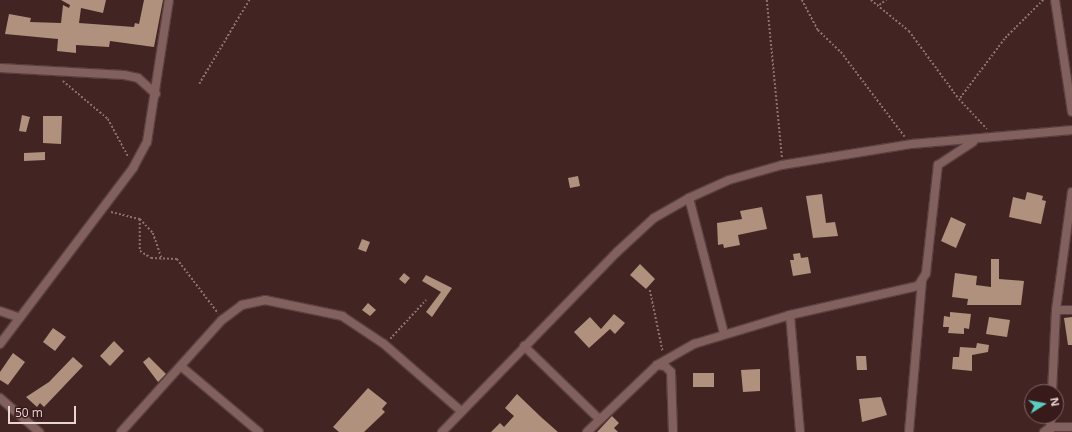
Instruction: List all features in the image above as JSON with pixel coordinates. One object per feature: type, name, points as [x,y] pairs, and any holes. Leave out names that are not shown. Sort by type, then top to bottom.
[{"type":"street","points":[[0,344],[102,206],[133,168],[147,142],[156,94],[169,0]]},
{"type":"street","points":[[1055,0],[1072,112]]},
{"type":"street","points":[[0,68],[54,74],[124,76],[138,78],[156,94]]},
{"type":"street","points":[[442,432],[524,346],[654,218],[689,198],[729,180],[782,165],[912,144],[976,141],[995,137],[1072,130]]},
{"type":"street","points":[[909,432],[922,281],[938,165],[976,141]]},
{"type":"street","points":[[1052,384],[1056,310],[1072,192]]},
{"type":"street","points":[[689,198],[724,333]]},
{"type":"street","points":[[587,432],[599,419],[665,360],[724,333],[790,314],[918,286],[922,281]]},
{"type":"street","points":[[121,432],[182,368],[222,320],[242,305],[277,301],[342,316],[384,344],[461,411]]},
{"type":"street","points":[[1056,310],[1072,310]]},
{"type":"street","points":[[0,311],[20,318]]},
{"type":"street","points":[[790,314],[800,432]]},
{"type":"street","points":[[524,346],[599,419]]},
{"type":"street","points":[[657,366],[665,366],[671,372],[673,432]]},
{"type":"street","points":[[182,368],[259,432]]},
{"type":"street","points":[[0,398],[39,432]]},
{"type":"street","points":[[1048,430],[1072,427]]},
{"type":"path","points":[[199,84],[249,0]]},
{"type":"path","points":[[767,0],[782,165]]},
{"type":"path","points":[[802,0],[818,30],[841,52],[886,116],[912,144]]},
{"type":"path","points":[[871,0],[909,31],[959,99],[995,137]]},
{"type":"path","points":[[878,5],[886,0]]},
{"type":"path","points":[[959,99],[1005,38],[1044,0]]},
{"type":"path","points":[[54,74],[108,119],[118,131],[133,168]]},
{"type":"path","points":[[102,206],[116,216],[140,219],[154,233],[162,259]]},
{"type":"path","points":[[140,219],[140,251],[152,258],[179,260],[222,320]]},
{"type":"path","points":[[650,290],[665,360]]},
{"type":"path","points":[[384,344],[416,316],[426,300]]},
{"type":"building","points":[[61,0],[106,0],[103,13],[81,8],[79,23],[134,27],[135,23],[139,24],[144,0],[163,0],[154,47],[110,41],[109,47],[76,45],[76,53],[57,51],[58,39],[5,34],[9,14],[31,18],[30,22],[61,23],[63,5],[69,8],[70,5]]},
{"type":"building","points":[[22,115],[30,117],[26,132],[19,131]]},
{"type":"building","points":[[43,116],[62,116],[61,144],[43,143]]},
{"type":"building","points":[[45,152],[45,160],[24,161],[24,153]]},
{"type":"building","points":[[578,176],[580,186],[570,188],[568,178]]},
{"type":"building","points":[[1027,192],[1043,196],[1042,200],[1046,201],[1041,224],[1009,217],[1013,197],[1025,200]]},
{"type":"building","points":[[822,194],[826,223],[835,222],[838,236],[813,238],[806,196]]},
{"type":"building","points":[[762,207],[767,229],[738,235],[740,245],[724,248],[723,244],[718,245],[717,223],[742,219],[740,211]]},
{"type":"building","points":[[951,217],[966,224],[956,248],[941,241]]},
{"type":"building","points":[[362,239],[370,242],[366,252],[358,249]]},
{"type":"building","points":[[800,253],[801,258],[808,257],[811,273],[793,276],[790,260],[794,260],[793,254]]},
{"type":"building","points":[[991,259],[999,259],[999,279],[1024,281],[1021,305],[967,305],[968,299],[952,297],[955,273],[977,276],[976,285],[991,287]]},
{"type":"building","points":[[640,264],[655,279],[646,289],[630,275]]},
{"type":"building","points":[[404,273],[410,278],[405,284],[399,279]]},
{"type":"building","points":[[426,275],[452,288],[432,317],[426,312],[441,292],[422,281]]},
{"type":"building","points":[[368,303],[376,310],[370,316],[362,310]]},
{"type":"building","points":[[950,312],[971,314],[969,329],[964,328],[964,334],[948,333],[949,327],[943,327],[944,316],[950,317]]},
{"type":"building","points":[[614,314],[625,323],[615,334],[610,329],[589,348],[574,332],[590,317],[601,329]]},
{"type":"building","points":[[989,317],[1010,320],[1007,337],[986,334]]},
{"type":"building","points":[[1072,317],[1072,345],[1068,345],[1064,318]]},
{"type":"building","points":[[53,328],[66,337],[55,351],[43,342]]},
{"type":"building","points":[[114,341],[124,351],[110,366],[100,356]]},
{"type":"building","points":[[977,343],[989,345],[988,352],[972,355],[972,371],[952,369],[953,357],[959,357],[960,347],[976,348]]},
{"type":"building","points":[[13,353],[25,362],[8,385],[0,380],[0,372]]},
{"type":"building","points":[[856,356],[866,356],[867,370],[857,370]]},
{"type":"building","points":[[73,357],[83,366],[44,407],[40,403],[37,407],[26,397],[49,382]]},
{"type":"building","points":[[149,357],[166,374],[158,382],[143,362]]},
{"type":"building","points":[[760,369],[760,391],[743,392],[741,370]]},
{"type":"building","points":[[693,373],[714,373],[714,387],[693,387]]},
{"type":"building","points":[[368,388],[387,403],[382,409],[385,412],[364,432],[339,432],[333,427]]},
{"type":"building","points":[[517,394],[558,432],[491,432],[500,423],[504,427],[514,416],[505,408]]},
{"type":"building","points":[[881,397],[887,415],[862,422],[859,399]]},
{"type":"building","points":[[612,416],[619,423],[614,428],[618,432],[597,432]]}]
